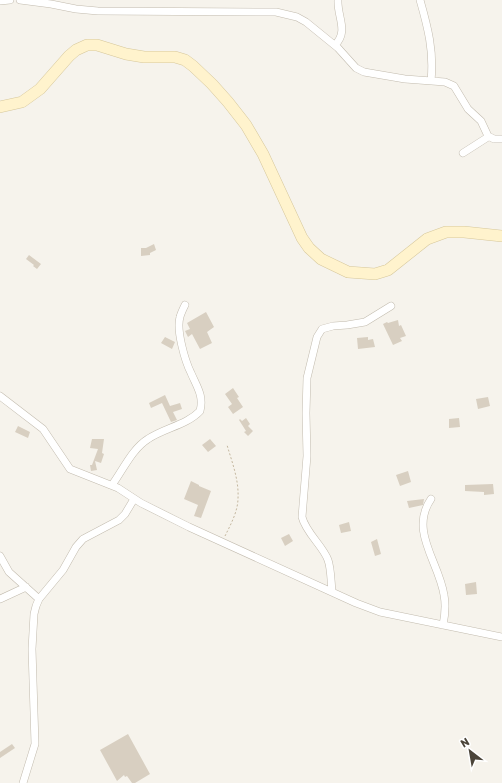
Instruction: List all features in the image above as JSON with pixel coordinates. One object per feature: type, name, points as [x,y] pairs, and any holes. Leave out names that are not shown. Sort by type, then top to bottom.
[{"type":"main road","points":[[0,107],[22,102],[40,89],[69,56],[76,50],[87,45],[97,45],[126,54],[144,57],[175,57],[185,60],[196,69],[228,102],[246,125],[263,154],[302,238],[309,248],[321,259],[348,272],[375,274],[388,270],[427,239],[446,232],[464,232],[502,236]]},
{"type":"street","points":[[0,1],[10,0]]},
{"type":"street","points":[[20,0],[98,11],[276,12],[297,17],[306,22],[335,46],[356,68],[364,72],[405,79],[446,82],[454,86],[468,109],[481,121],[488,136],[494,139],[502,138]]},
{"type":"street","points":[[335,46],[341,38],[342,31],[338,0]]},
{"type":"street","points":[[420,0],[432,50],[433,64],[431,81]]},
{"type":"street","points":[[463,153],[488,136]]},
{"type":"street","points":[[112,485],[132,455],[147,439],[193,417],[200,411],[202,398],[200,390],[187,364],[178,330],[179,317],[185,305]]},
{"type":"street","points":[[332,591],[328,560],[310,534],[302,517],[307,456],[307,378],[317,337],[322,329],[365,322],[391,306]]},
{"type":"street","points":[[0,396],[43,429],[70,469],[112,485],[134,499],[189,527],[380,612],[502,638]]},
{"type":"street","points":[[23,783],[35,744],[32,649],[34,614],[40,599],[62,570],[76,547],[83,539],[119,520],[125,514],[134,499]]},
{"type":"street","points":[[431,499],[426,506],[423,532],[444,594],[446,610],[443,625]]},
{"type":"street","points":[[0,556],[10,572],[40,599]]},
{"type":"street","points":[[0,599],[26,587]]},
{"type":"path","points":[[223,542],[236,510],[238,498],[233,464],[227,445]]},
{"type":"building","points":[[154,244],[156,250],[150,253],[150,255],[141,256],[141,248],[146,248]]},
{"type":"building","points":[[29,255],[41,264],[37,269],[26,259]]},
{"type":"building","points":[[206,312],[214,327],[207,332],[212,343],[200,349],[192,334],[188,337],[185,331],[190,329],[187,323]]},
{"type":"building","points":[[398,320],[399,326],[401,325],[406,336],[400,338],[402,341],[393,345],[383,324]]},
{"type":"building","points":[[165,337],[175,342],[172,349],[161,343]]},
{"type":"building","points":[[368,337],[368,340],[373,339],[375,347],[358,349],[357,338]]},
{"type":"building","points":[[233,388],[243,407],[233,414],[228,407],[232,404],[225,394]]},
{"type":"building","points":[[165,395],[170,406],[180,403],[182,409],[173,412],[177,420],[171,422],[162,403],[151,408],[149,403]]},
{"type":"building","points":[[488,397],[490,406],[478,409],[476,399]]},
{"type":"building","points":[[246,418],[250,424],[248,426],[253,431],[248,436],[244,432],[246,431],[239,420],[240,419],[242,421]]},
{"type":"building","points":[[459,418],[460,427],[449,428],[449,419]]},
{"type":"building","points":[[18,426],[30,432],[28,438],[15,432]]},
{"type":"building","points":[[92,439],[104,439],[102,453],[104,454],[101,463],[95,461],[97,470],[91,471],[90,465],[92,465],[98,449],[90,448]]},
{"type":"building","points":[[210,439],[216,446],[208,452],[202,445]]},
{"type":"building","points":[[408,471],[411,482],[400,486],[396,475]]},
{"type":"building","points":[[191,481],[211,491],[201,518],[194,516],[198,505],[184,499]]},
{"type":"building","points":[[493,484],[494,494],[484,495],[484,492],[465,491],[465,485]]},
{"type":"building","points":[[424,499],[423,505],[409,508],[407,501]]},
{"type":"building","points":[[349,522],[351,531],[341,533],[339,525]]},
{"type":"building","points":[[289,534],[293,541],[285,546],[281,538]]},
{"type":"building","points":[[377,539],[381,554],[375,556],[371,542]]},
{"type":"building","points":[[476,582],[477,594],[466,595],[465,584]]},
{"type":"building","points":[[128,734],[150,774],[135,783],[132,783],[127,776],[125,777],[124,775],[117,781],[100,750]]},
{"type":"building","points":[[12,744],[15,748],[0,758],[0,752]]}]
